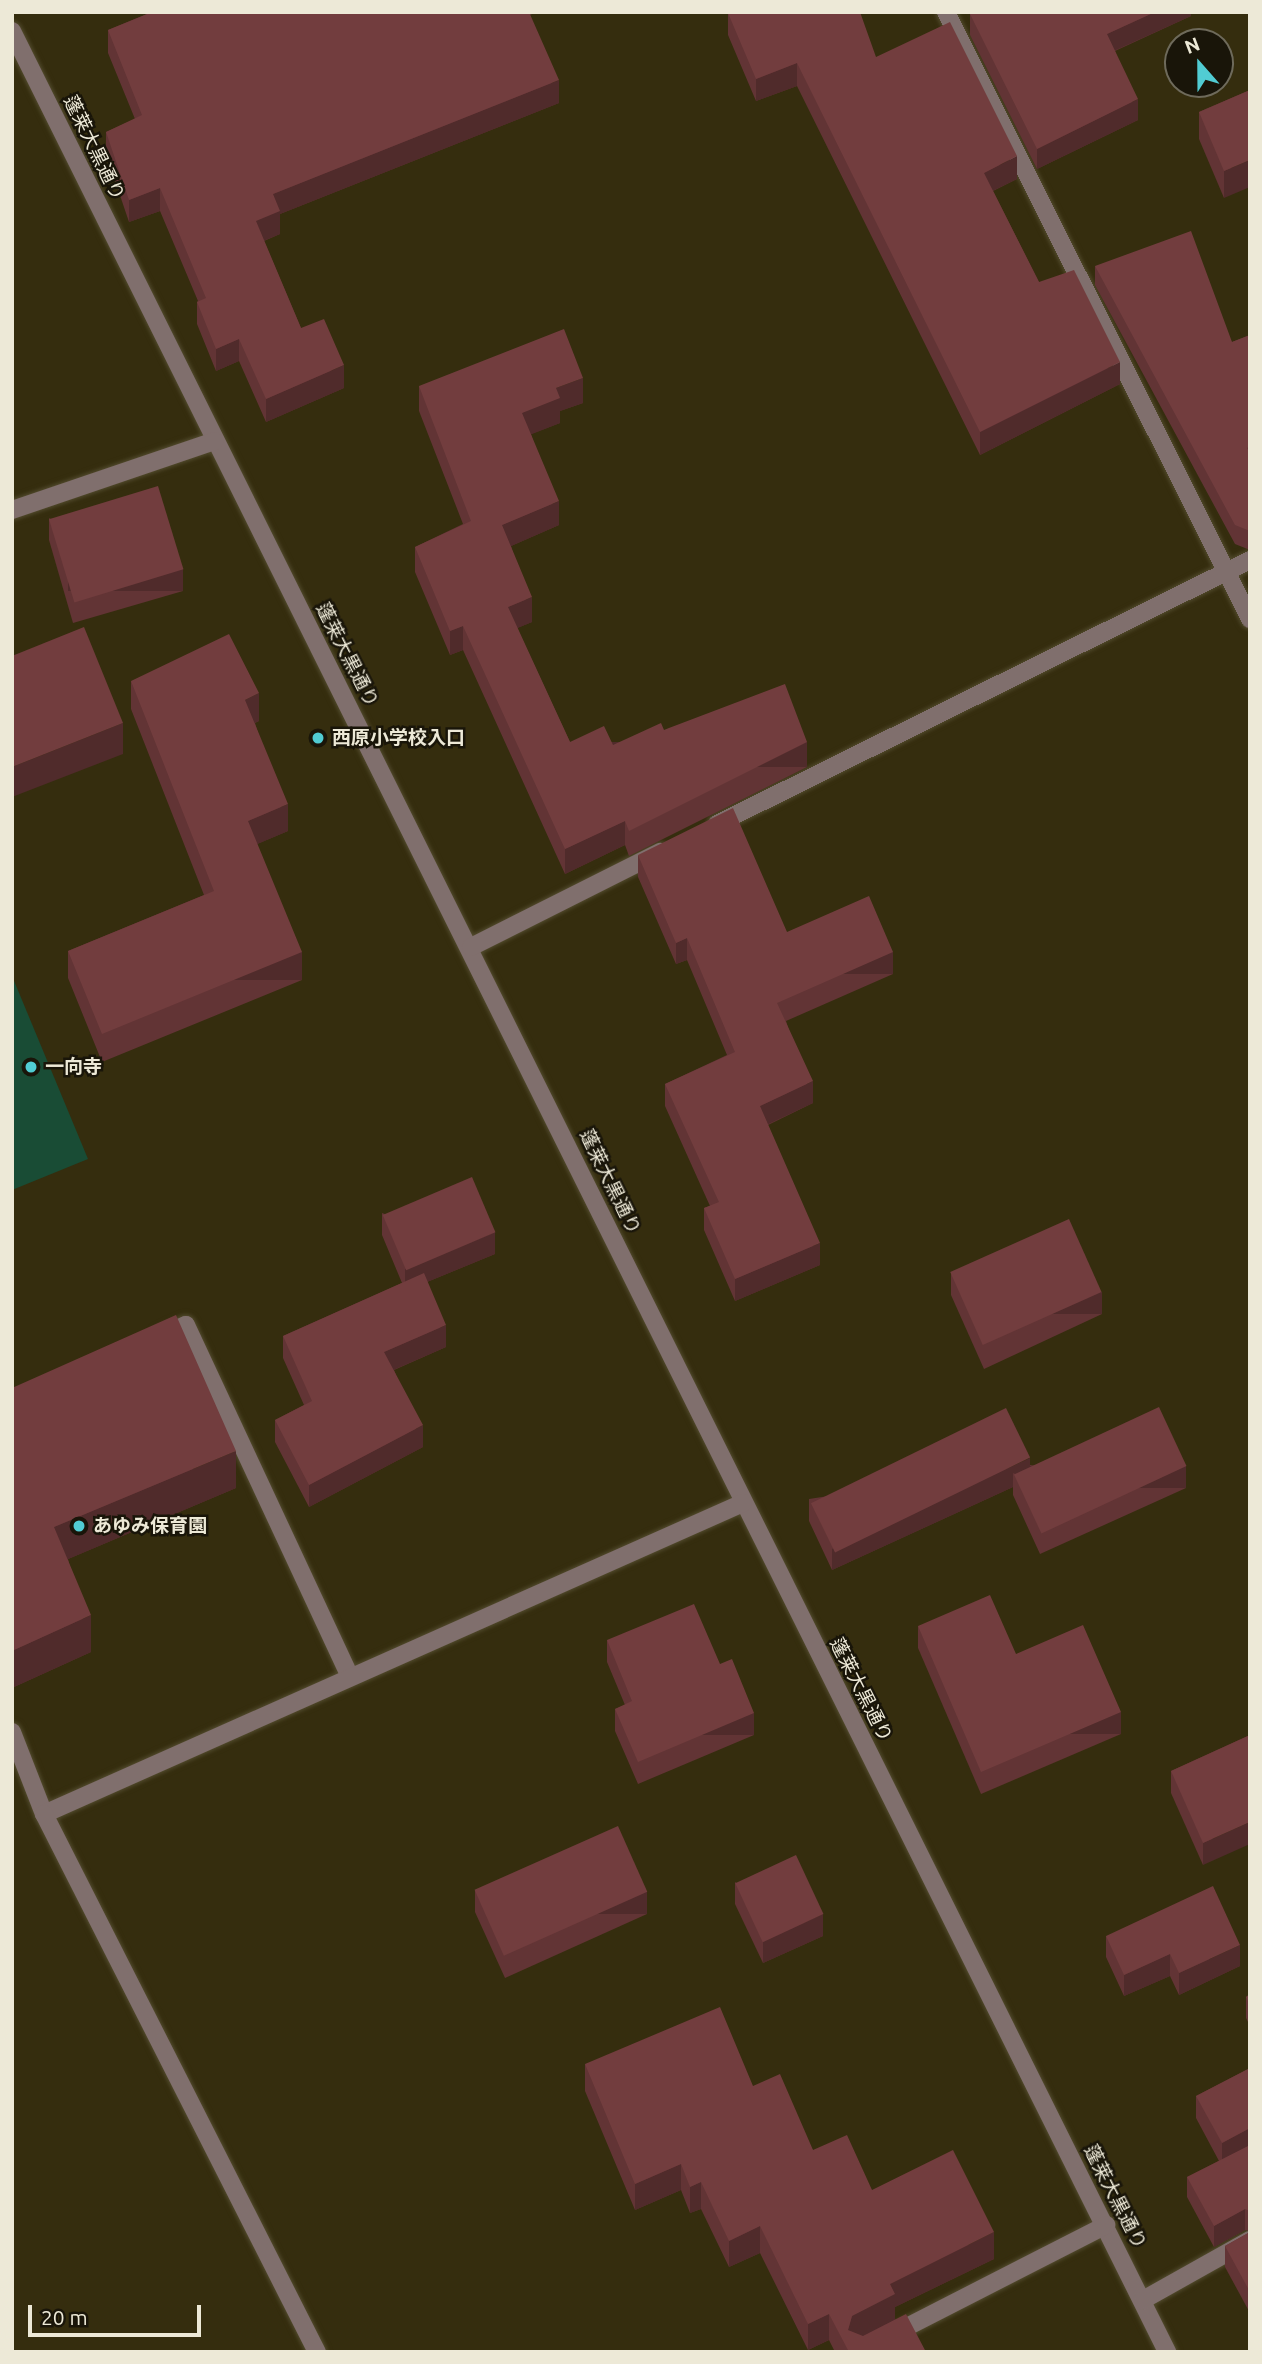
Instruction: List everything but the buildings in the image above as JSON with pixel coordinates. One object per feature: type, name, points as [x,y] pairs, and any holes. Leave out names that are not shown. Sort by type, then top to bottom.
[{"type":"street","points":[[946,12],[1250,619]]},
{"type":"street","name":"蓬莱大黒通り","points":[[12,31],[215,441],[471,947],[743,1503],[1106,2225],[1167,2352]]},
{"type":"street","points":[[12,510],[215,441]]},
{"type":"street","points":[[471,947],[1225,570],[1250,560]]},
{"type":"street","points":[[136,1347],[186,1325],[349,1675]]},
{"type":"street","points":[[44,1814],[349,1675],[743,1503]]},
{"type":"street","points":[[12,1732],[44,1814],[317,2352]]},
{"type":"street","points":[[858,2352],[1106,2225]]},
{"type":"street","points":[[1143,2300],[1250,2240]]},
{"type":"green space","name":"一向寺","points":[[12,976],[88,1159],[12,1190]]},
{"type":"place","name":"西原小学校入口","points":[[318,738]]},
{"type":"place","name":"一向寺","points":[[31,1067]]},
{"type":"place","name":"あゆみ保育園","points":[[79,1526]]}]
